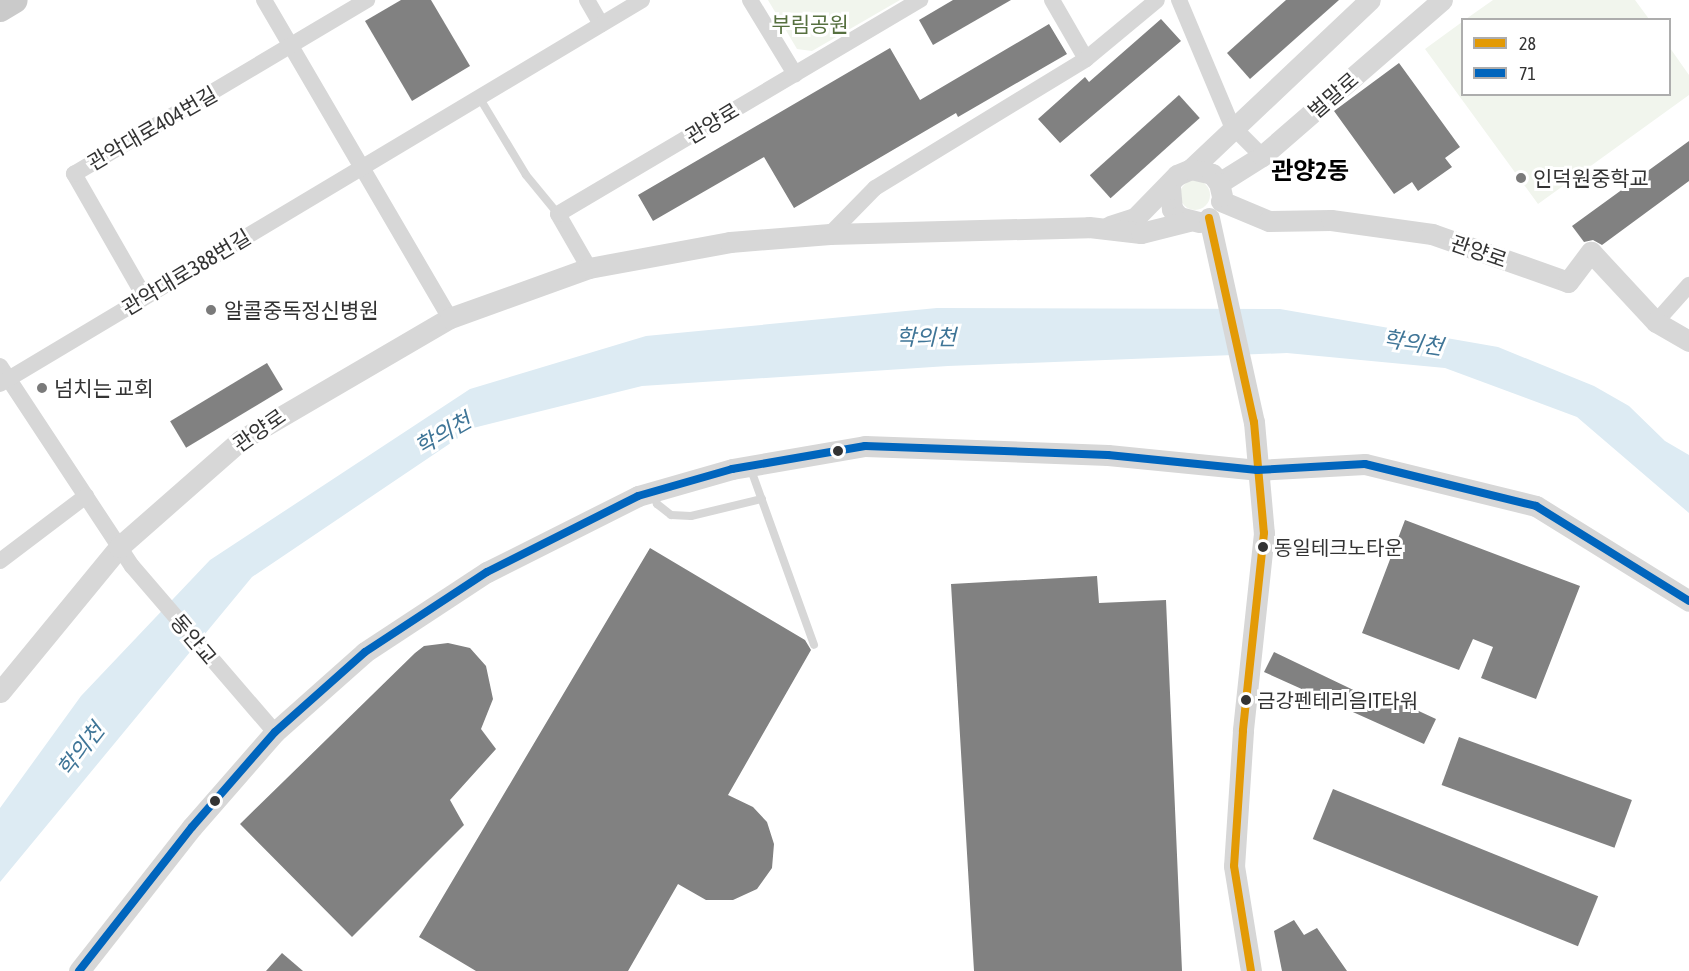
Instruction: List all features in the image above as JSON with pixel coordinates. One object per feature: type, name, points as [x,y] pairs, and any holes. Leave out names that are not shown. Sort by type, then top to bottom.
[{"type":"main road","points":[[0,9],[15,0]]},
{"type":"street","points":[[264,0],[364,166],[450,318]]},
{"type":"street","name":"관악대로404번길","points":[[144,296],[74,174],[367,0]]},
{"type":"street","points":[[587,0],[601,24]]},
{"type":"street","points":[[364,166],[642,0]]},
{"type":"street","points":[[750,0],[795,74]]},
{"type":"street","name":"관양로","points":[[558,214],[920,0]]},
{"type":"street","points":[[1052,0],[1086,59]]},
{"type":"street","points":[[830,234],[875,188],[1086,59],[1157,0]]},
{"type":"street","points":[[1179,0],[1232,126],[1262,156]]},
{"type":"street","points":[[1110,226],[1135,218],[1170,187],[1177,175],[1191,169],[1232,126],[1370,0]]},
{"type":"street","name":"벌말로","points":[[1210,206],[1262,156],[1442,0]]},
{"type":"street","name":"관악대로388번길","points":[[119,547],[3,376],[364,166]]},
{"type":"street","points":[[1191,169],[1202,169],[1254,422],[1264,533],[1243,731],[1234,866],[1251,971]]},
{"type":"street","points":[[1170,187],[1172,209],[1210,206]]},
{"type":"street","name":"관양로","points":[[0,692],[119,547],[241,440],[450,318],[589,268],[730,242],[830,234],[1110,226],[1141,234],[1210,206],[1269,221],[1331,220],[1432,234],[1568,282],[1591,252],[1656,322],[1689,341]]},
{"type":"street","points":[[558,214],[589,268]]},
{"type":"street","points":[[1656,322],[1689,285]]},
{"type":"street","points":[[80,971],[192,827],[275,732],[365,652],[487,572],[652,491],[750,466],[865,446],[1108,454],[1257,470],[1365,464],[1536,506],[1689,601]]},
{"type":"street","points":[[0,561],[86,496]]},
{"type":"street","name":"동안교","points":[[119,547],[132,566],[275,732]]},
{"type":"lane","points":[[479,97],[526,175],[558,214]]},
{"type":"lane","points":[[750,466],[814,645]]},
{"type":"lane","points":[[652,491],[657,504],[671,515],[691,516],[762,499]]},
{"type":"green space","name":"부림공원","points":[[768,0],[900,0],[812,51],[797,49]]},
{"type":"green space","points":[[1493,0],[1635,0],[1648,18],[1467,18]]},
{"type":"green space","points":[[1461,23],[1461,96],[1671,96],[1671,49],[1689,75],[1689,95],[1538,204],[1425,49]]},
{"type":"green space","points":[[1195,180],[1201,181],[1209,189],[1209,201],[1201,209],[1195,210],[1189,209],[1181,201],[1180,195],[1181,189],[1189,181]]},
{"type":"water","name":"학의천","points":[[937,308],[1280,309],[1498,347],[1594,386],[1629,406],[1665,441],[1689,455],[1689,513],[1577,417],[1445,368],[1287,353],[948,366],[642,386],[473,428],[252,577],[0,882],[0,808],[81,696],[210,560],[470,389],[646,336]]},
{"type":"building","points":[[401,0],[431,0],[470,66],[412,101],[365,21]]},
{"type":"building","points":[[953,0],[1011,0],[933,45],[919,20]]},
{"type":"building","points":[[1286,0],[1339,0],[1250,79],[1227,53]]},
{"type":"building","points":[[1161,19],[1181,41],[1060,143],[1038,119],[1085,77],[1089,82]]},
{"type":"building","points":[[1049,24],[1067,54],[958,117],[956,113],[794,208],[764,157],[653,221],[638,195],[890,48],[920,100]]},
{"type":"building","points":[[1399,63],[1460,147],[1445,158],[1452,167],[1418,191],[1412,182],[1394,194],[1334,111]]},
{"type":"building","points":[[1179,95],[1200,118],[1111,198],[1090,175]]},
{"type":"building","name":"인덕원중학교","points":[[1689,141],[1689,181],[1602,245],[1593,240],[1584,242],[1572,226]]},
{"type":"building","points":[[267,363],[283,390],[186,448],[170,421]]},
{"type":"building","points":[[1405,520],[1580,586],[1536,699],[1481,678],[1493,647],[1473,639],[1459,670],[1362,633]]},
{"type":"building","points":[[650,548],[805,640],[811,650],[728,795],[753,807],[767,822],[774,844],[772,868],[757,889],[733,900],[706,900],[678,884],[628,971],[476,971],[419,937]]},
{"type":"building","points":[[1097,576],[1099,603],[1166,600],[1182,971],[974,971],[951,584]]},
{"type":"building","points":[[448,643],[470,648],[486,666],[493,699],[481,729],[496,749],[450,800],[464,825],[352,937],[240,824],[415,653],[424,646]]},
{"type":"building","points":[[1274,652],[1391,708],[1395,700],[1436,719],[1424,744],[1264,672]]},
{"type":"building","points":[[1459,737],[1632,800],[1614,848],[1442,785]]},
{"type":"building","points":[[1333,789],[1598,896],[1578,946],[1313,839]]},
{"type":"building","points":[[1294,920],[1304,935],[1317,928],[1347,971],[1282,971],[1274,931]]},
{"type":"building","points":[[282,953],[303,971],[266,971]]},
{"type":"transit line","name":"28","points":[[1209,218],[1254,422],[1264,533],[1243,731],[1234,866],[1251,971]]},
{"type":"transit line","name":"71","points":[[79,971],[192,827],[275,732],[365,652],[487,572],[638,496],[732,469],[865,446],[1108,455],[1257,470],[1365,464],[1536,506],[1689,601]]},
{"type":"place","name":"인덕원중학교","points":[[1521,178]]},
{"type":"place","name":"알콜중독정신병원","points":[[211,310]]},
{"type":"place","name":"넘치는 교회","points":[[42,388]]},
{"type":"place","name":"동일테크노타운","points":[[1263,547]]},
{"type":"place","name":"금강펜테리음IT타워","points":[[1246,700]]},
{"type":"district","name":"관양2동","points":[[1310,171]]}]
